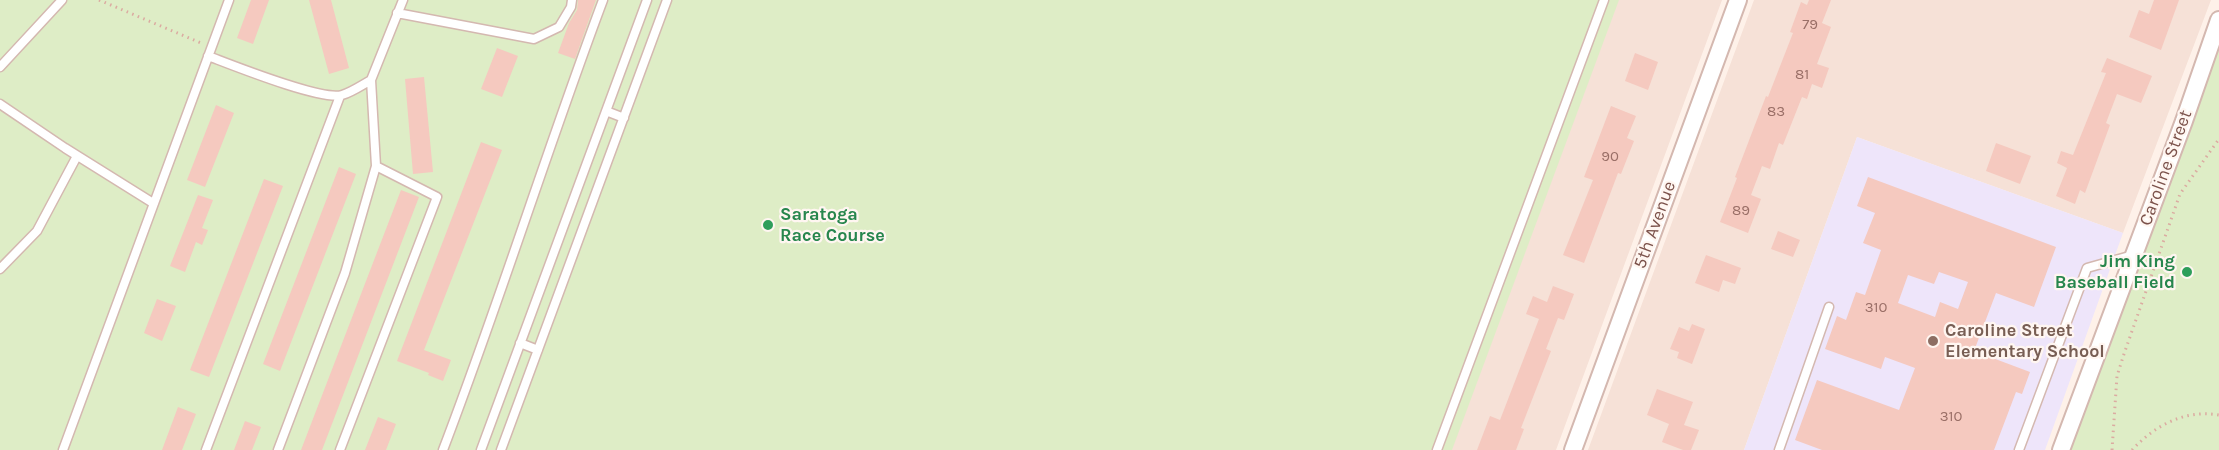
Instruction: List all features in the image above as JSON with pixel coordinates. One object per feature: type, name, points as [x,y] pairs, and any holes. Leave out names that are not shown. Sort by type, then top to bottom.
[{"type":"street","name":"5th Avenue","points":[[1573,450],[1738,0]]},
{"type":"street","name":"Caroline Street","points":[[2061,450],[2219,20]]},
{"type":"lane","points":[[0,67],[62,0]]},
{"type":"lane","points":[[63,450],[229,0]]},
{"type":"lane","points":[[278,450],[345,273],[376,166],[371,81],[403,0]]},
{"type":"lane","points":[[397,13],[534,39],[559,27],[571,7],[572,0]]},
{"type":"lane","points":[[443,450],[603,0]]},
{"type":"lane","points":[[481,450],[647,0]]},
{"type":"lane","points":[[501,450],[668,0]]},
{"type":"lane","points":[[1437,450],[1604,0]]},
{"type":"lane","points":[[209,52],[274,81],[310,91],[340,96],[371,81]]},
{"type":"lane","points":[[206,450],[340,96]]},
{"type":"lane","points":[[0,104],[77,156],[153,203]]},
{"type":"lane","points":[[606,111],[624,118]]},
{"type":"lane","points":[[0,269],[37,231],[77,156]]},
{"type":"lane","points":[[340,450],[437,197],[376,166]]},
{"type":"lane","points":[[2019,450],[2087,268],[2134,255]]},
{"type":"lane","points":[[1779,450],[1829,307]]},
{"type":"lane","points":[[520,343],[538,350]]},
{"type":"path","points":[[99,0],[209,52]]},
{"type":"path","points":[[2112,450],[2117,376],[2124,354],[2180,194],[2219,139]]},
{"type":"path","points":[[2132,450],[2154,429],[2168,422],[2198,414],[2219,415]]},
{"type":"shaded area","points":[[1618,0],[1722,0],[1556,450],[1451,450]]},
{"type":"shaded area","points":[[1754,0],[2211,0],[2123,233],[1857,137],[1744,450],[1588,450]]},
{"type":"shaded area","name":"Caroline Street Elementary School","points":[[1857,137],[2123,233],[2045,450],[1744,450]]},
{"type":"green space","name":"Saratoga Race Course","points":[[0,0],[1619,0],[1452,450],[0,450]]},
{"type":"green space","points":[[2219,45],[2219,450],[2071,450]]},
{"type":"building","points":[[251,0],[269,0],[253,44],[237,38]]},
{"type":"building","points":[[309,0],[331,0],[349,68],[329,74]]},
{"type":"building","points":[[578,0],[596,0],[575,59],[558,53],[569,23],[577,10]]},
{"type":"building","points":[[1809,0],[1831,0],[1822,23],[1831,27],[1817,64],[1829,68],[1822,88],[1812,84],[1807,99],[1802,97],[1783,145],[1779,143],[1770,169],[1762,166],[1751,195],[1761,199],[1748,233],[1720,222],[1766,96],[1768,97],[1793,33],[1790,32],[1801,2],[1807,5]]},
{"type":"building","points":[[2154,0],[2179,0],[2161,50],[2129,37],[2139,10],[2149,14]]},
{"type":"building","points":[[497,48],[518,56],[502,97],[481,89]]},
{"type":"building","points":[[1635,53],[1658,62],[1648,90],[1625,81]]},
{"type":"building","points":[[2107,58],[2152,76],[2141,103],[2117,94],[2106,123],[2110,125],[2085,193],[2080,190],[2075,204],[2056,196],[2067,168],[2057,163],[2061,151],[2073,155],[2106,73],[2101,72]]},
{"type":"building","points":[[424,77],[433,172],[413,174],[405,79]]},
{"type":"building","points":[[216,105],[234,113],[205,187],[187,180]]},
{"type":"building","points":[[1611,106],[1636,116],[1627,138],[1634,141],[1621,174],[1618,173],[1584,263],[1563,255],[1593,180],[1584,177]]},
{"type":"building","points":[[481,142],[502,150],[424,350],[451,360],[443,381],[397,361]]},
{"type":"building","points":[[1996,143],[2031,156],[2020,184],[1986,171]]},
{"type":"building","points":[[339,167],[356,174],[280,371],[263,364]]},
{"type":"building","points":[[1868,177],[2056,247],[2034,307],[1996,293],[1974,351],[2030,372],[2022,394],[2016,392],[1994,450],[1822,450],[1795,440],[1817,380],[1899,410],[1915,368],[1885,357],[1881,369],[1825,349],[1837,316],[1846,320],[1856,292],[1865,295],[1881,250],[1863,243],[1875,213],[1857,206]],"holes":[[[1939,272],[1968,282],[1958,309],[1940,302],[1935,317],[1898,303],[1908,275],[1934,284]]]},
{"type":"building","points":[[264,179],[283,186],[209,377],[190,370]]},
{"type":"building","points":[[401,190],[419,197],[322,450],[301,450]]},
{"type":"building","points":[[198,195],[213,200],[202,228],[208,230],[202,245],[196,242],[185,272],[170,266]]},
{"type":"building","points":[[1778,231],[1800,240],[1793,257],[1771,249]]},
{"type":"building","points":[[1706,255],[1741,268],[1735,284],[1723,280],[1719,292],[1695,283]]},
{"type":"building","points":[[1553,286],[1574,294],[1564,320],[1558,318],[1546,349],[1551,351],[1521,428],[1524,429],[1516,450],[1477,450],[1490,416],[1500,420],[1539,319],[1526,314],[1533,296],[1547,302]]},
{"type":"building","points":[[157,299],[176,306],[162,341],[144,333]]},
{"type":"building","points":[[1692,324],[1705,329],[1692,364],[1677,358],[1679,352],[1670,349],[1679,327],[1689,331]]},
{"type":"building","points":[[1657,389],[1693,402],[1684,425],[1699,430],[1691,450],[1683,450],[1662,442],[1669,424],[1647,415]]},
{"type":"building","points":[[178,407],[196,414],[182,450],[162,450]]},
{"type":"building","points":[[378,417],[396,424],[386,450],[365,450]]},
{"type":"building","points":[[245,421],[261,427],[252,450],[234,450]]},
{"type":"place","name":"Saratoga Race Course","points":[[768,225]]},
{"type":"place","name":"Jim King Baseball Field","points":[[2187,272]]},
{"type":"place","name":"Caroline Street Elementary School","points":[[1933,341]]}]
